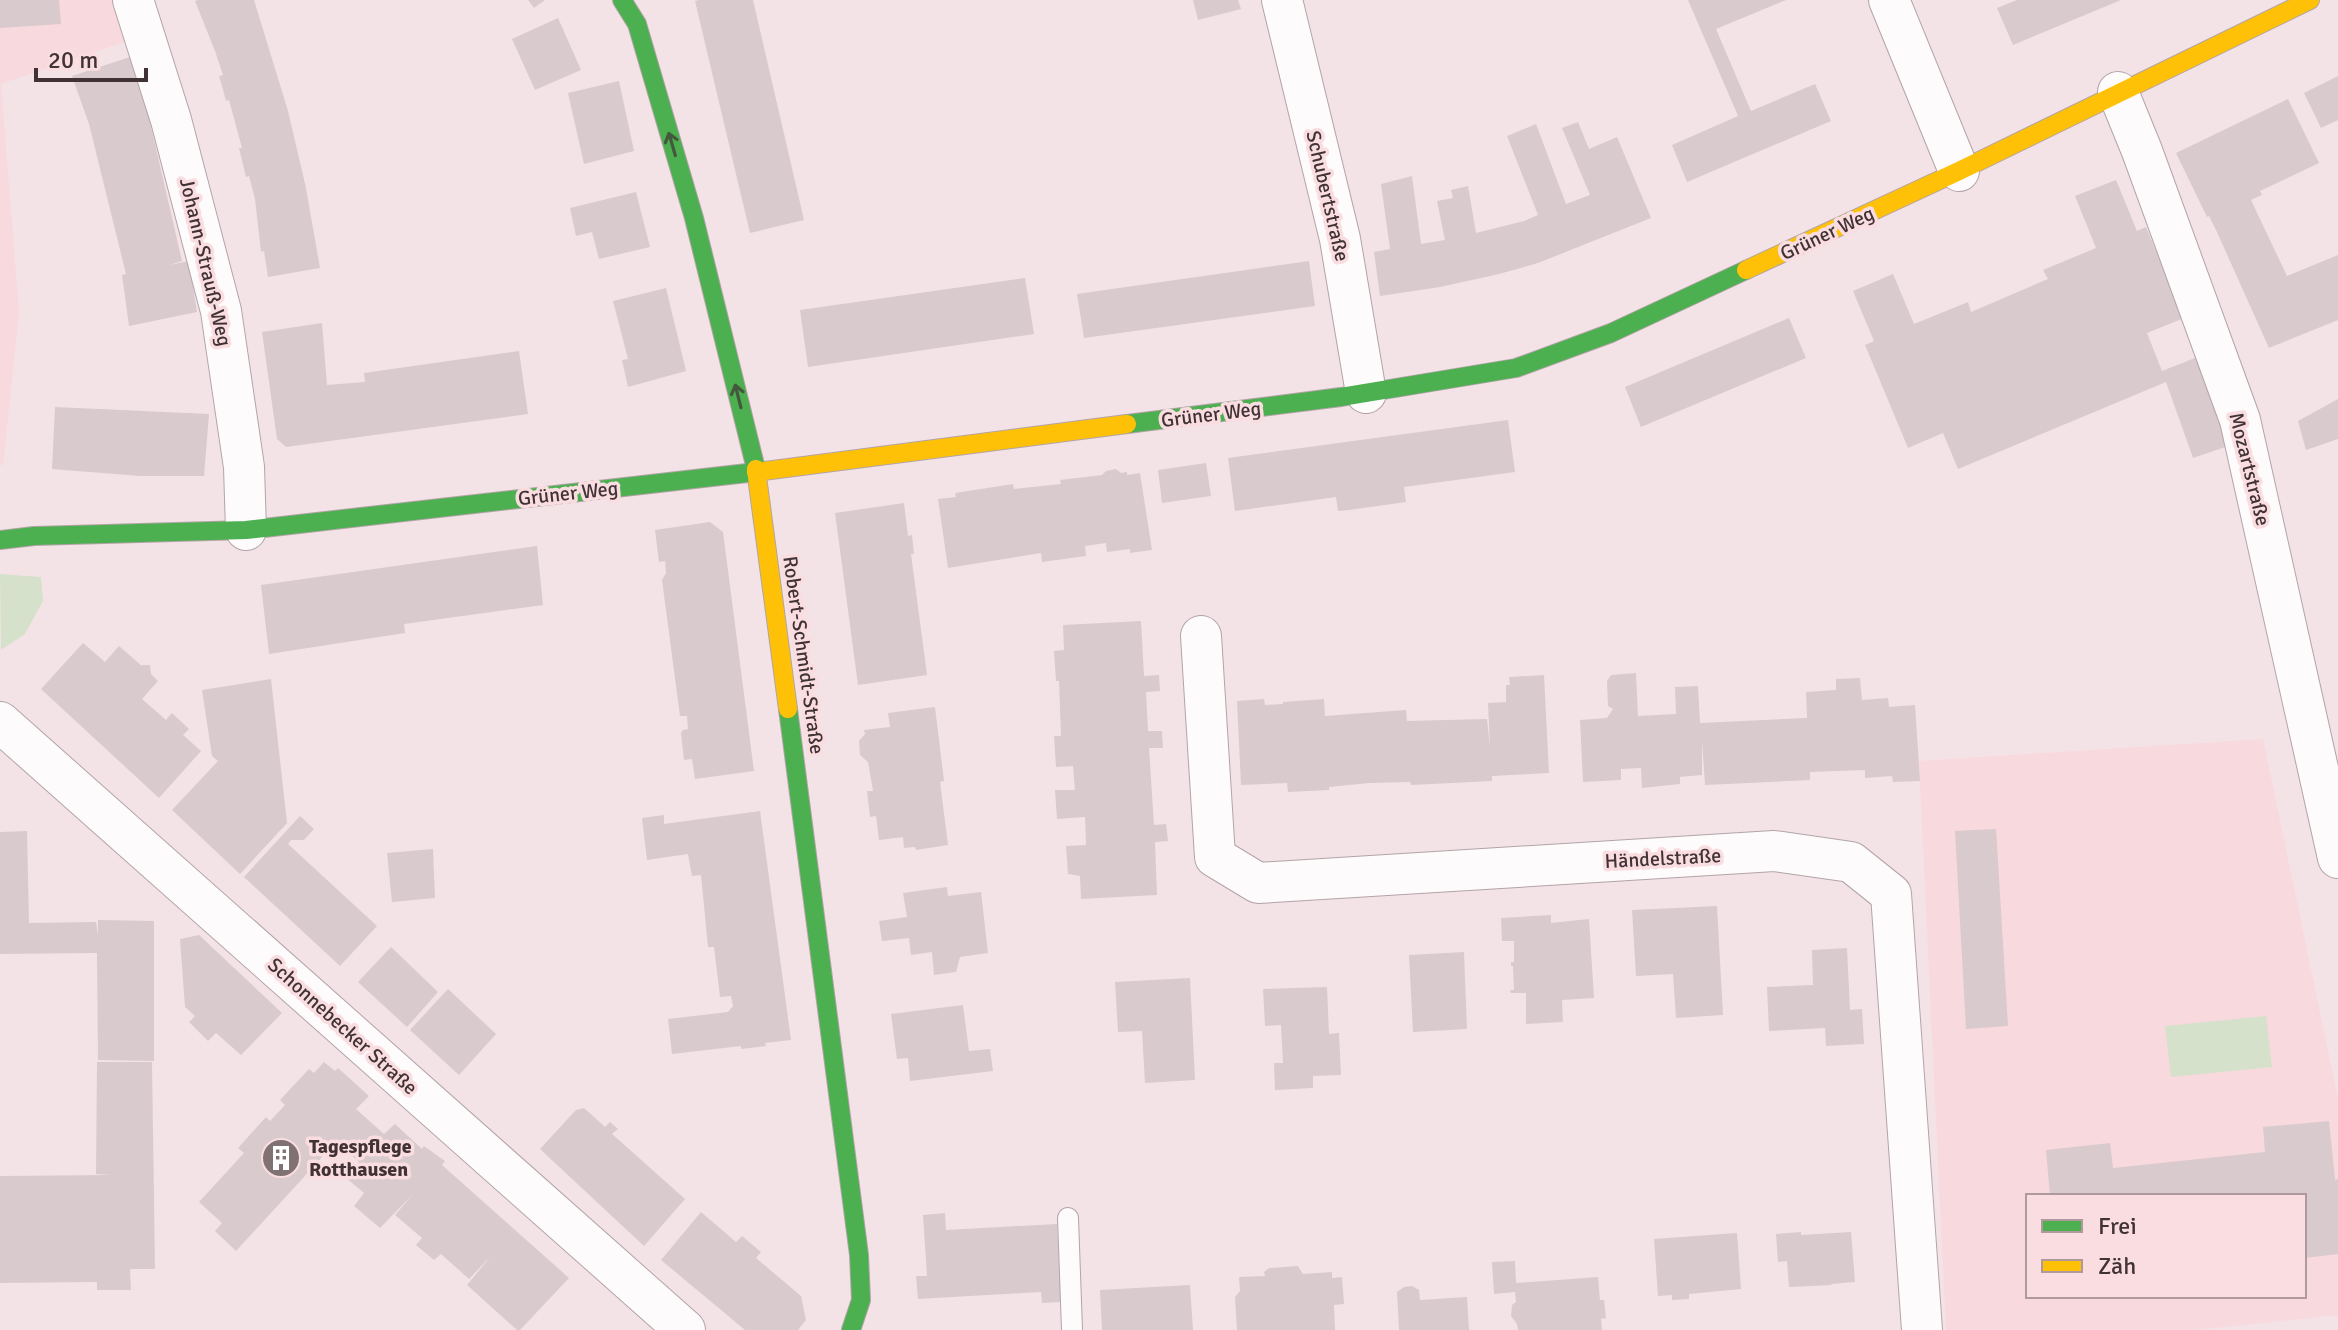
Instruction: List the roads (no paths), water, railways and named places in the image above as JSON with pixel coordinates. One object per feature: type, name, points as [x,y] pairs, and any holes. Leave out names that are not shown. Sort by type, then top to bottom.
[{"type":"street","name":"Johann-Strauß-Weg","points":[[133,0],[171,120],[221,311],[244,467],[246,530]]},
{"type":"street","name":"Robert-Schmidt-Straße","points":[[622,0],[637,24],[694,218],[757,472],[859,1255],[861,1300],[851,1330]]},
{"type":"street","name":"Schubertstraße","points":[[1282,0],[1340,239],[1366,393]]},
{"type":"street","points":[[1889,0],[1959,171]]},
{"type":"street","name":"Grüner Weg","points":[[11,533],[246,530],[757,472],[1366,393],[1516,368],[1611,333],[1959,171],[2310,0]]},
{"type":"street","name":"Mozartstraße","points":[[2118,92],[2240,420],[2338,858]]},
{"type":"street","name":"Händelstraße","points":[[1201,636],[1215,857],[1258,883],[1774,851],[1851,862],[1891,894],[1922,1330]]},
{"type":"street","name":"Schonnebecker Straße","points":[[1,726],[685,1330]]},
{"type":"lane","points":[[1068,1218],[1072,1330]]},
{"type":"place","name":"Tagespflege Rotthausen","points":[[281,1158]]}]
